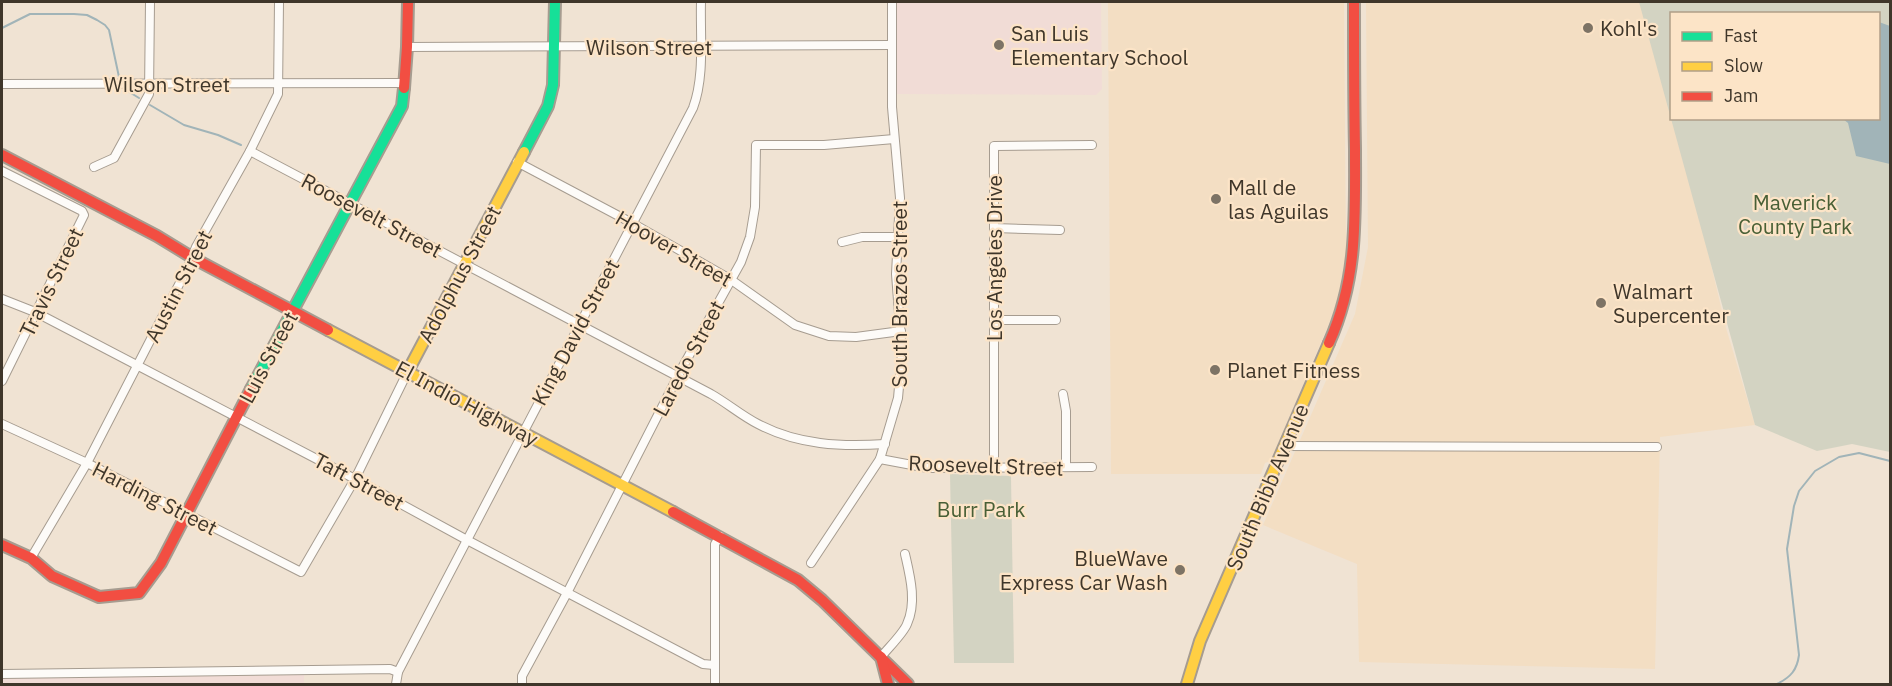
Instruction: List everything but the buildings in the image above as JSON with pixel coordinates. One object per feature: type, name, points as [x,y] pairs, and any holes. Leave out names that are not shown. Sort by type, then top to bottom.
[{"type":"main road","name":"Luis Street","points":[[30,558],[52,576],[99,597],[139,593],[161,563],[402,106],[408,2]]},
{"type":"main road","name":"Adolphus Street","points":[[408,371],[552,96],[555,2]]},
{"type":"main road","name":"South Bibb Avenue","points":[[1187,684],[1200,641],[1337,326],[1348,292],[1353,267],[1355,236],[1354,2]]},
{"type":"main road","name":"El Indio Highway","points":[[2,155],[157,236],[292,311],[720,536],[798,580],[908,684]]},
{"type":"main road","points":[[2,545],[30,558]]},
{"type":"main road","points":[[881,657],[888,684]]},
{"type":"street","points":[[94,167],[114,158],[149,94],[150,2]]},
{"type":"street","name":"Austin Street","points":[[30,558],[87,463],[193,258],[196,247],[250,151],[278,94],[279,2]]},
{"type":"street","name":"King David Street","points":[[396,684],[398,672],[693,108],[698,94],[701,2]]},
{"type":"street","name":"South Brazos Street","points":[[811,563],[880,459],[898,398],[902,373],[896,274],[900,198],[892,107],[892,2]]},
{"type":"street","name":"Wilson Street","points":[[407,47],[892,45]]},
{"type":"street","name":"Wilson Street","points":[[2,84],[405,83]]},
{"type":"street","name":"Laredo Street","points":[[522,684],[522,676],[741,262],[750,237],[755,207],[756,145],[824,145],[894,139]]},
{"type":"street","name":"Los Angeles Drive","points":[[994,468],[994,146],[1092,145]]},
{"type":"street","name":"Roosevelt Street","points":[[250,151],[679,376],[722,400],[758,424],[795,439],[814,443],[885,444]]},
{"type":"street","name":"Hoover Street","points":[[517,162],[632,223],[730,279],[795,324],[829,336],[856,337],[901,331]]},
{"type":"street","name":"Travis Street","points":[[2,171],[82,211],[84,215],[2,381]]},
{"type":"street","points":[[994,228],[1060,230]]},
{"type":"street","points":[[842,242],[862,237],[898,237]]},
{"type":"street","name":"Taft Street","points":[[2,299],[35,312],[237,417],[703,664],[714,665]]},
{"type":"street","points":[[994,320],[1056,320]]},
{"type":"street","name":"Adolphus Street","points":[[304,566],[356,479],[408,371]]},
{"type":"street","points":[[1063,394],[1066,411],[1066,467]]},
{"type":"street","name":"Harding Street","points":[[2,424],[87,463],[301,572],[304,566]]},
{"type":"street","points":[[1285,446],[1657,447]]},
{"type":"street","name":"Roosevelt Street","points":[[880,459],[927,468],[1092,467]]},
{"type":"street","points":[[715,684],[715,544],[720,536]]},
{"type":"street","points":[[881,657],[907,624],[912,599],[905,554]]},
{"type":"street","points":[[2,674],[390,669],[398,672]]},
{"type":"shaded area","name":"San Luis Elementary School","points":[[897,2],[1101,2],[1102,89],[1096,95],[897,94]]},
{"type":"shaded area","points":[[1108,2],[1344,2],[1346,255],[1341,287],[1336,307],[1271,461],[1265,463],[1261,474],[1111,474]]},
{"type":"shaded area","points":[[1366,2],[1640,2],[1670,111],[1670,120],[1673,120],[1681,138],[1726,328],[1755,425],[1660,437],[1655,669],[1359,662],[1357,564],[1263,525],[1355,314],[1368,247]]},
{"type":"shaded area","points":[[1880,22],[1890,26],[1890,164],[1856,156],[1848,123],[1844,120],[1880,120]]},
{"type":"shaded area","points":[[304,675],[304,684],[2,684],[2,678]]},
{"type":"green space","name":"Maverick County Park","points":[[1639,2],[1890,2],[1890,452],[1852,444],[1817,451],[1755,425],[1671,120],[1880,120],[1880,12],[1670,12],[1670,115]]},
{"type":"green space","name":"Burr Park","points":[[950,474],[1011,476],[1014,663],[954,663]]},
{"type":"waterway","points":[[2,28],[30,14],[87,15],[105,25],[109,30],[119,77]]},
{"type":"waterway","points":[[126,90],[139,98]]},
{"type":"waterway","points":[[150,105],[184,125],[218,135],[241,145]]},
{"type":"waterway","points":[[1777,684],[1793,672],[1799,655],[1787,549],[1794,506],[1799,491],[1815,471],[1839,457],[1859,453],[1890,461]]},
{"type":"traffic: fast","points":[[524,152],[548,106],[553,85],[555,2]]},
{"type":"traffic: fast","points":[[251,389],[402,106],[404,88]]},
{"type":"traffic: slow","points":[[408,371],[524,152]]},
{"type":"traffic: slow","points":[[328,330],[673,512]]},
{"type":"traffic: slow","points":[[1187,684],[1200,641],[1329,343]]},
{"type":"traffic: jam","points":[[404,88],[408,2]]},
{"type":"traffic: jam","points":[[1329,343],[1345,295],[1353,248],[1355,200],[1354,2]]},
{"type":"traffic: jam","points":[[2,155],[157,236],[193,258],[328,330]]},
{"type":"traffic: jam","points":[[2,545],[31,558],[52,576],[99,597],[139,593],[161,563],[251,389]]},
{"type":"traffic: jam","points":[[673,512],[798,580],[822,600],[908,684]]},
{"type":"traffic: jam","points":[[881,657],[888,684]]},
{"type":"place","name":"Kohl's","points":[[1588,28]]},
{"type":"place","name":"San Luis Elementary School","points":[[999,45]]},
{"type":"place","name":"Mall de las Aguilas","points":[[1216,199]]},
{"type":"place","name":"Walmart Supercenter","points":[[1601,303]]},
{"type":"place","name":"Planet Fitness","points":[[1215,370]]},
{"type":"place","name":"BlueWave Express Car Wash","points":[[1180,570]]}]
